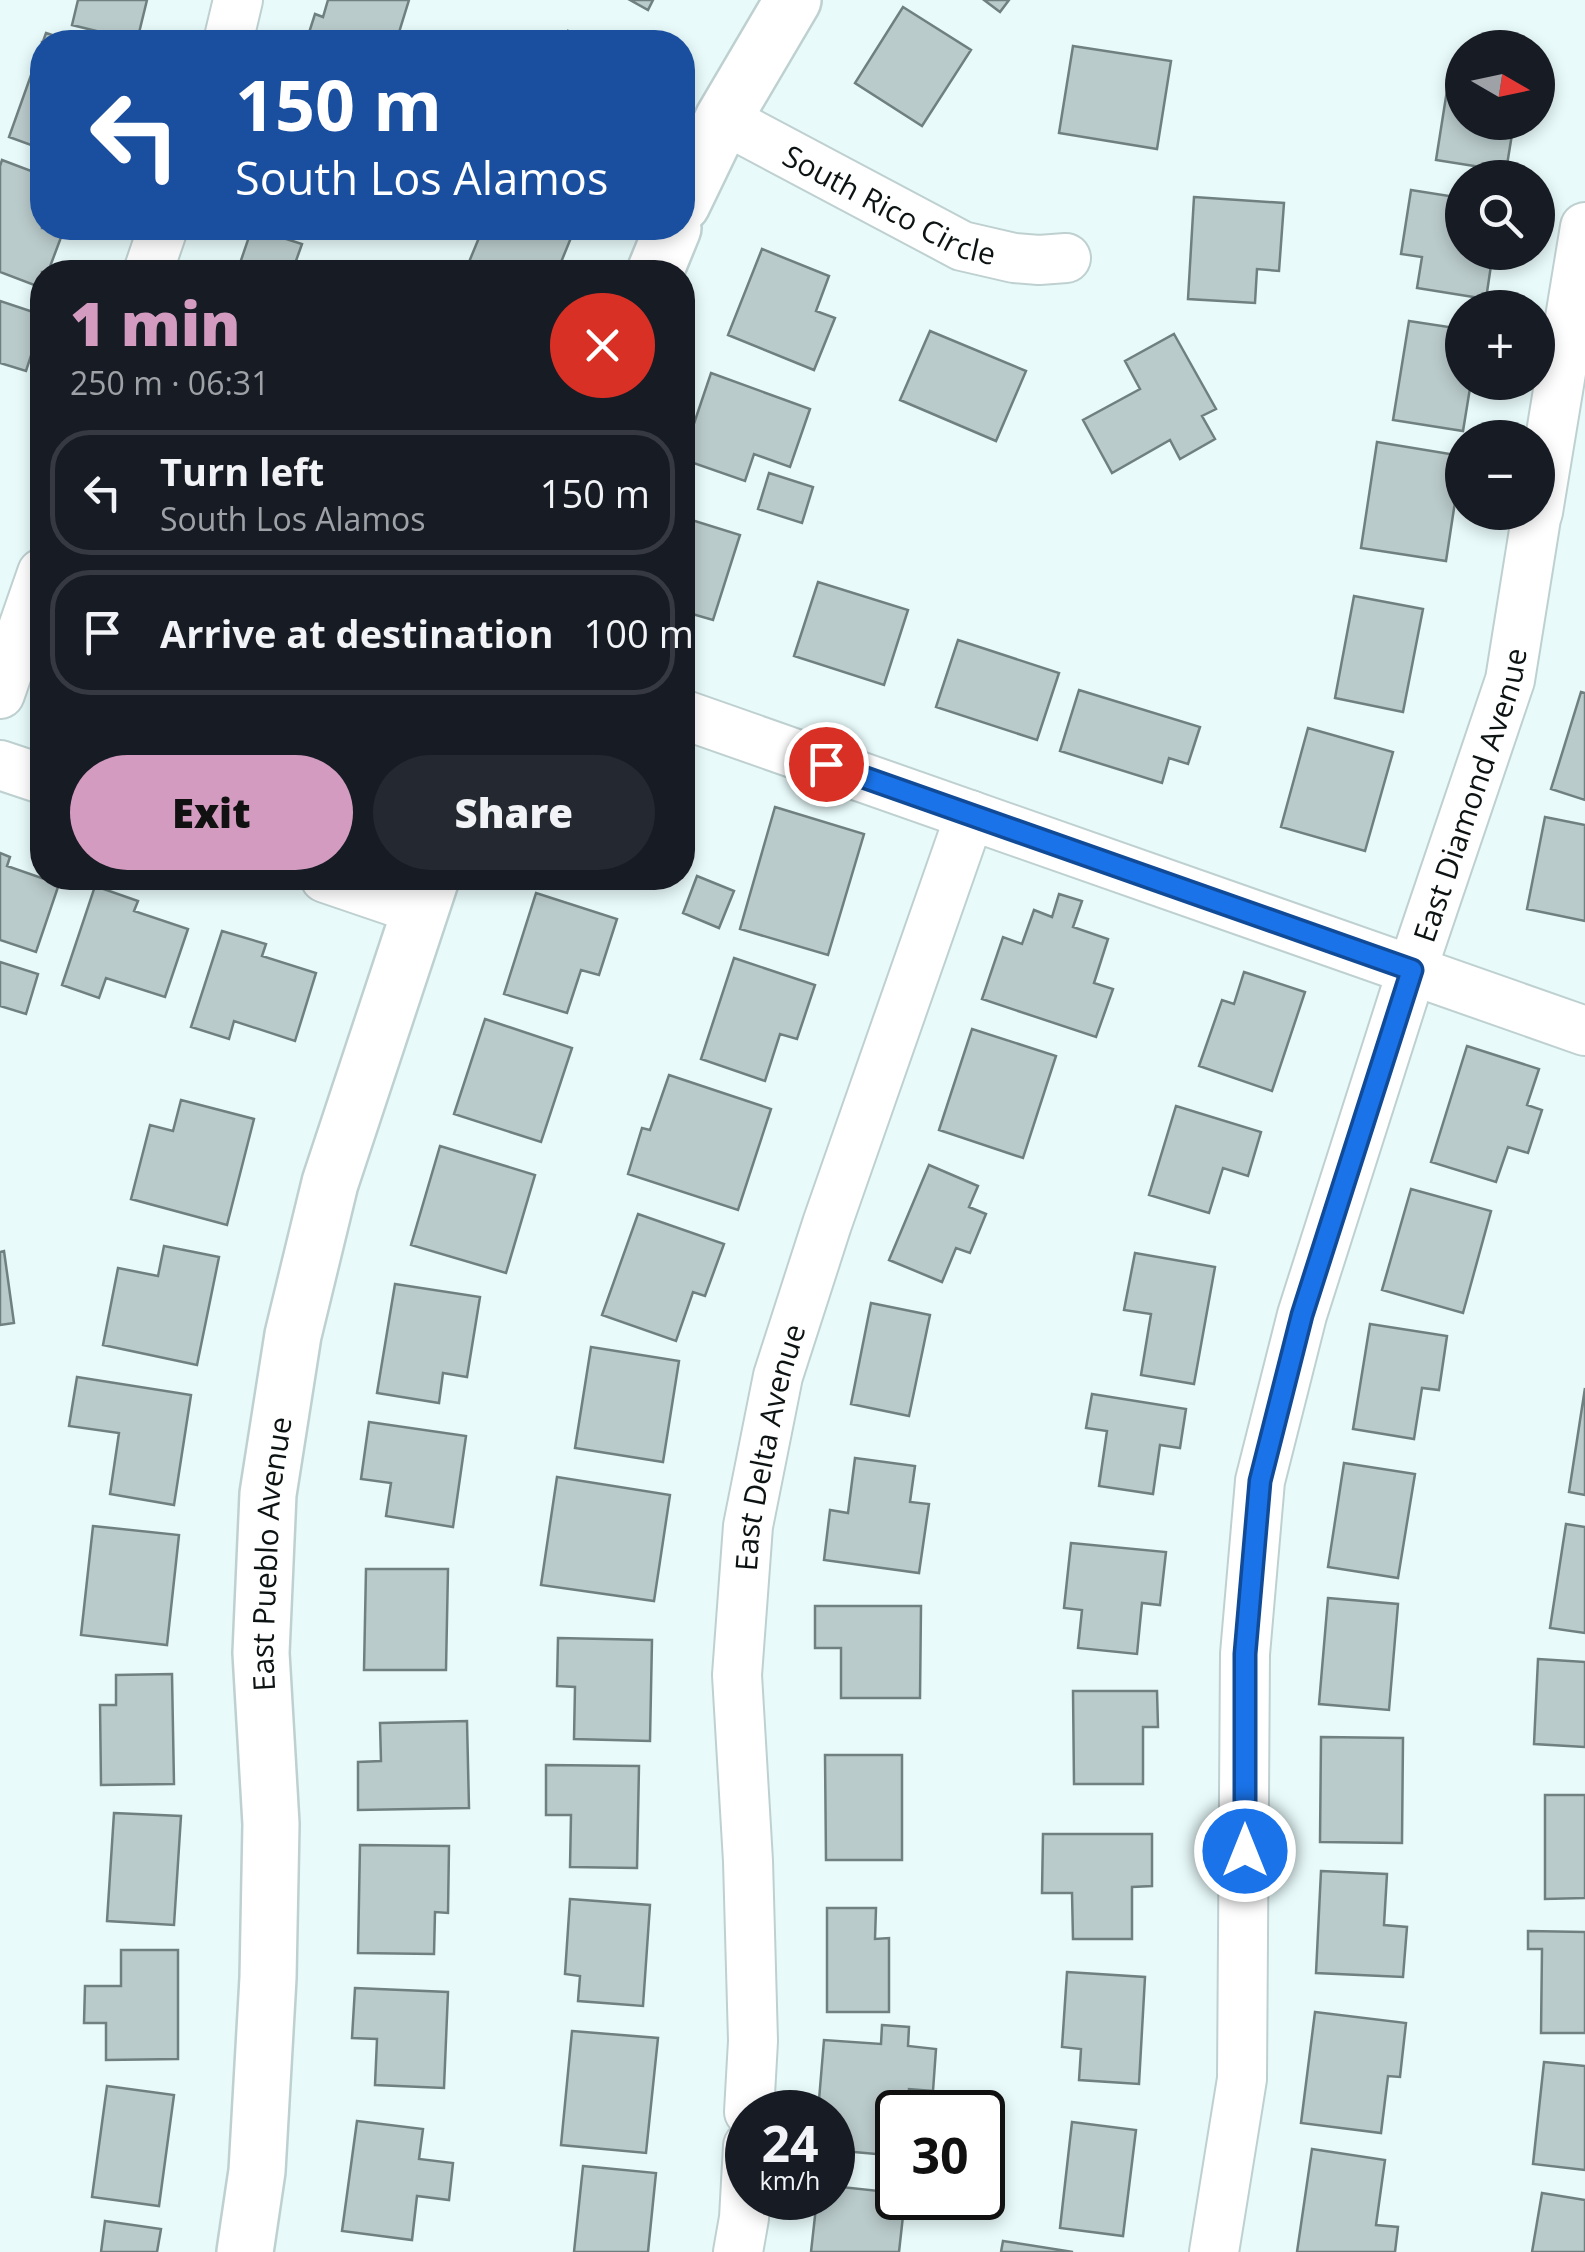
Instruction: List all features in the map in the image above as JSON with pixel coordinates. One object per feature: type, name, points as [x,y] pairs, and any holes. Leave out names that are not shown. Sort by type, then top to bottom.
[{"type":"street","points":[[231,30],[238,0]]},
{"type":"street","points":[[695,178],[724,119],[794,0]]},
{"type":"street","name":"South Rico Circle","points":[[724,119],[962,246],[1014,258],[1066,258]]},
{"type":"street","name":"East Diamond Avenue","points":[[1553,420],[1585,227]]},
{"type":"street","name":"East Diamond Avenue","points":[[1214,2252],[1242,2079],[1245,1654],[1260,1481],[1302,1315],[1510,680],[1535,530]]},
{"type":"street","points":[[0,694],[30,608]]},
{"type":"street","points":[[695,719],[1585,1031]]},
{"type":"street","points":[[0,764],[30,775]]},
{"type":"street","name":"East Delta Avenue","points":[[750,2090],[753,2041],[748,1861],[737,1675],[748,1526],[778,1376],[970,815]]},
{"type":"street","points":[[400,890],[425,894]]},
{"type":"street","name":"East Pueblo Avenue","points":[[245,2252],[258,2171],[268,1978],[271,1824],[262,1653],[268,1494],[293,1335],[330,1183],[425,894]]},
{"type":"street","points":[[738,2252],[744,2220]]},
{"type":"building","points":[[78,0],[147,0],[140,30],[92,30],[72,25]]},
{"type":"building","points":[[328,0],[409,0],[400,30],[310,30],[315,14],[323,17]]},
{"type":"building","points":[[630,0],[653,0],[648,10]]},
{"type":"building","points":[[984,0],[1009,0],[1000,12]]},
{"type":"building","points":[[903,7],[971,50],[922,126],[855,83]]},
{"type":"building","points":[[1073,46],[1171,61],[1157,149],[1059,133]]},
{"type":"building","points":[[30,78],[30,145],[9,137]]},
{"type":"building","points":[[1445,103],[1445,140],[1511,140],[1508,160],[1436,160]]},
{"type":"building","points":[[2,160],[30,170],[30,240],[60,240],[52,260],[30,260],[30,283],[0,272]]},
{"type":"building","points":[[1411,190],[1445,195],[1445,270],[1490,270],[1487,290],[1445,292],[1417,288],[1422,257],[1401,254]]},
{"type":"building","points":[[1194,197],[1284,203],[1279,271],[1257,269],[1255,303],[1188,299]]},
{"type":"building","points":[[248,240],[290,240],[302,244],[296,260],[241,260]]},
{"type":"building","points":[[478,240],[570,240],[562,260],[470,260]]},
{"type":"building","points":[[762,249],[829,276],[816,311],[835,318],[814,370],[728,335]]},
{"type":"building","points":[[0,301],[30,311],[30,359],[26,371],[0,363]]},
{"type":"building","points":[[1409,321],[1445,326],[1445,400],[1468,400],[1465,420],[1445,420],[1445,428],[1393,420]]},
{"type":"building","points":[[930,331],[1026,371],[996,441],[900,400]]},
{"type":"building","points":[[1174,334],[1216,409],[1202,416],[1215,439],[1180,459],[1170,440],[1112,473],[1083,420],[1140,389],[1125,361]]},
{"type":"building","points":[[711,373],[810,409],[790,467],[754,454],[745,481],[695,464],[695,420]]},
{"type":"building","points":[[1377,442],[1445,453],[1445,530],[1451,530],[1446,561],[1361,548]]},
{"type":"building","points":[[769,473],[813,487],[802,523],[758,509]]},
{"type":"building","points":[[695,521],[740,535],[713,620],[695,615]]},
{"type":"building","points":[[818,582],[908,610],[884,685],[794,656]]},
{"type":"building","points":[[1354,596],[1423,609],[1403,712],[1335,698]]},
{"type":"building","points":[[958,640],[1059,673],[1037,740],[936,707]]},
{"type":"building","points":[[1079,690],[1200,727],[1188,764],[1169,758],[1162,783],[1060,751]]},
{"type":"building","points":[[1581,692],[1585,693],[1585,800],[1551,789]]},
{"type":"building","points":[[1308,728],[1393,752],[1365,851],[1281,827]]},
{"type":"building","points":[[775,807],[864,834],[828,955],[740,929]]},
{"type":"building","points":[[1545,817],[1585,825],[1585,921],[1527,909]]},
{"type":"building","points":[[0,853],[10,857],[7,866],[30,874],[30,890],[57,890],[36,952],[0,940]]},
{"type":"building","points":[[697,876],[734,891],[719,928],[683,913],[695,890]]},
{"type":"building","points":[[94,890],[106,890],[138,901],[134,911],[188,929],[165,997],[106,978],[99,998],[62,985]]},
{"type":"building","points":[[536,893],[617,919],[599,975],[581,970],[567,1013],[504,994]]},
{"type":"building","points":[[1059,894],[1082,901],[1073,927],[1108,939],[1094,983],[1113,989],[1096,1037],[982,999],[1003,937],[1022,944],[1034,910],[1052,917]]},
{"type":"building","points":[[222,931],[266,944],[262,956],[316,973],[295,1041],[234,1021],[229,1039],[191,1027]]},
{"type":"building","points":[[734,958],[815,985],[797,1039],[780,1034],[765,1081],[701,1059]]},
{"type":"building","points":[[0,962],[38,974],[26,1014],[0,1006]]},
{"type":"building","points":[[1244,972],[1305,992],[1272,1091],[1199,1066],[1222,1000],[1234,1004]]},
{"type":"building","points":[[485,1019],[572,1048],[541,1142],[454,1114]]},
{"type":"building","points":[[972,1029],[1056,1056],[1023,1158],[939,1130]]},
{"type":"building","points":[[1467,1046],[1539,1069],[1527,1105],[1542,1110],[1528,1153],[1508,1147],[1496,1182],[1431,1162]]},
{"type":"building","points":[[669,1075],[771,1109],[738,1210],[628,1174],[642,1128],[650,1130]]},
{"type":"building","points":[[181,1100],[254,1119],[227,1225],[131,1199],[150,1125],[173,1131]]},
{"type":"building","points":[[1176,1106],[1261,1132],[1248,1176],[1223,1168],[1209,1213],[1149,1195]]},
{"type":"building","points":[[440,1146],[535,1175],[506,1273],[411,1245]]},
{"type":"building","points":[[929,1165],[978,1186],[969,1207],[986,1214],[970,1253],[956,1248],[942,1282],[889,1260]]},
{"type":"building","points":[[1411,1189],[1491,1211],[1463,1313],[1382,1290]]},
{"type":"building","points":[[638,1214],[724,1244],[705,1296],[693,1292],[676,1341],[602,1315]]},
{"type":"building","points":[[164,1246],[219,1257],[197,1365],[103,1345],[118,1268],[158,1276]]},
{"type":"building","points":[[4,1251],[14,1323],[0,1325],[0,1252]]},
{"type":"building","points":[[1135,1253],[1215,1267],[1194,1384],[1141,1375],[1151,1314],[1124,1310]]},
{"type":"building","points":[[395,1284],[480,1297],[467,1377],[443,1373],[439,1403],[377,1393]]},
{"type":"building","points":[[871,1303],[930,1315],[909,1416],[851,1404]]},
{"type":"building","points":[[1370,1324],[1447,1336],[1439,1390],[1422,1388],[1414,1439],[1353,1429]]},
{"type":"building","points":[[591,1347],[679,1361],[663,1462],[575,1448]]},
{"type":"building","points":[[77,1377],[191,1395],[174,1505],[110,1494],[119,1433],[69,1426]]},
{"type":"building","points":[[1585,1388],[1585,1495],[1569,1492]]},
{"type":"building","points":[[1092,1394],[1186,1409],[1180,1448],[1160,1445],[1153,1494],[1099,1486],[1107,1431],[1086,1428]]},
{"type":"building","points":[[369,1422],[466,1436],[453,1527],[386,1516],[391,1483],[361,1479]]},
{"type":"building","points":[[855,1458],[915,1466],[910,1502],[929,1504],[919,1573],[824,1560],[830,1510],[848,1513]]},
{"type":"building","points":[[1344,1463],[1415,1474],[1398,1578],[1328,1567]]},
{"type":"building","points":[[557,1477],[670,1495],[654,1601],[541,1585]]},
{"type":"building","points":[[1566,1524],[1585,1527],[1585,1633],[1550,1628]]},
{"type":"building","points":[[93,1526],[179,1535],[167,1645],[81,1635]]},
{"type":"building","points":[[1071,1543],[1166,1552],[1160,1605],[1142,1603],[1137,1654],[1078,1648],[1082,1610],[1064,1608]]},
{"type":"building","points":[[366,1569],[448,1569],[446,1670],[364,1670]]},
{"type":"building","points":[[1328,1598],[1398,1604],[1389,1710],[1319,1704]]},
{"type":"building","points":[[815,1606],[921,1606],[920,1698],[841,1698],[841,1648],[815,1648]]},
{"type":"building","points":[[558,1638],[652,1640],[650,1741],[574,1739],[575,1687],[557,1686]]},
{"type":"building","points":[[1538,1659],[1585,1662],[1585,1747],[1534,1744]]},
{"type":"building","points":[[172,1674],[174,1784],[101,1785],[100,1705],[116,1705],[116,1675]]},
{"type":"building","points":[[1073,1691],[1157,1691],[1158,1727],[1143,1727],[1143,1784],[1074,1784]]},
{"type":"building","points":[[467,1721],[469,1808],[358,1810],[358,1762],[381,1761],[380,1723]]},
{"type":"building","points":[[1321,1737],[1403,1738],[1402,1843],[1320,1842]]},
{"type":"building","points":[[825,1755],[902,1755],[902,1860],[826,1860]]},
{"type":"building","points":[[546,1765],[639,1766],[637,1868],[570,1867],[571,1815],[546,1815]]},
{"type":"building","points":[[1545,1795],[1585,1795],[1585,1898],[1545,1899]]},
{"type":"building","points":[[114,1813],[181,1816],[174,1925],[107,1921]]},
{"type":"building","points":[[1043,1834],[1152,1834],[1152,1886],[1132,1887],[1132,1939],[1073,1939],[1072,1893],[1042,1893]]},
{"type":"building","points":[[360,1845],[449,1846],[448,1913],[435,1912],[434,1954],[358,1953]]},
{"type":"building","points":[[1321,1871],[1387,1874],[1384,1925],[1407,1927],[1403,1977],[1316,1973]]},
{"type":"building","points":[[570,1899],[650,1905],[643,2006],[578,2001],[580,1976],[565,1974]]},
{"type":"building","points":[[827,1908],[876,1908],[875,1939],[889,1938],[889,2012],[827,2012]]},
{"type":"building","points":[[1528,1931],[1585,1932],[1585,2033],[1541,2033],[1542,1949],[1528,1949]]},
{"type":"building","points":[[121,1950],[178,1950],[178,2059],[106,2060],[106,2023],[84,2023],[85,1986],[121,1986]]},
{"type":"building","points":[[1067,1972],[1145,1977],[1139,2084],[1079,2080],[1081,2049],[1062,2047]]},
{"type":"building","points":[[355,1988],[448,1992],[444,2088],[375,2085],[377,2039],[352,2038]]},
{"type":"building","points":[[1315,2012],[1406,2023],[1400,2077],[1388,2076],[1381,2133],[1301,2123]]},
{"type":"building","points":[[882,2025],[909,2027],[908,2046],[936,2049],[933,2090],[875,2090],[875,2154],[855,2152],[855,2090],[820,2090],[824,2040],[881,2044]]},
{"type":"building","points":[[572,2031],[658,2038],[646,2153],[561,2145]]},
{"type":"building","points":[[1544,2062],[1585,2066],[1585,2170],[1533,2164]]},
{"type":"building","points":[[107,2086],[174,2095],[159,2206],[92,2197]]},
{"type":"building","points":[[357,2121],[423,2129],[419,2159],[453,2163],[449,2200],[417,2196],[412,2240],[342,2231]]},
{"type":"building","points":[[1072,2122],[1136,2130],[1123,2236],[1060,2228]]},
{"type":"building","points":[[1312,2149],[1385,2160],[1376,2225],[1398,2227],[1395,2252],[1297,2252]]},
{"type":"building","points":[[583,2166],[656,2173],[648,2252],[574,2252]]},
{"type":"building","points":[[855,2188],[875,2191],[875,2220],[903,2220],[899,2252],[811,2252],[815,2220],[855,2220]]},
{"type":"building","points":[[1542,2193],[1585,2200],[1585,2252],[1532,2252]]},
{"type":"building","points":[[105,2221],[161,2229],[157,2252],[101,2252]]},
{"type":"building","points":[[1003,2241],[1073,2252],[1001,2252]]},
{"type":"route","points":[[826,764],[1412,970],[1302,1315],[1260,1481],[1245,1654],[1245,1851]]}]
